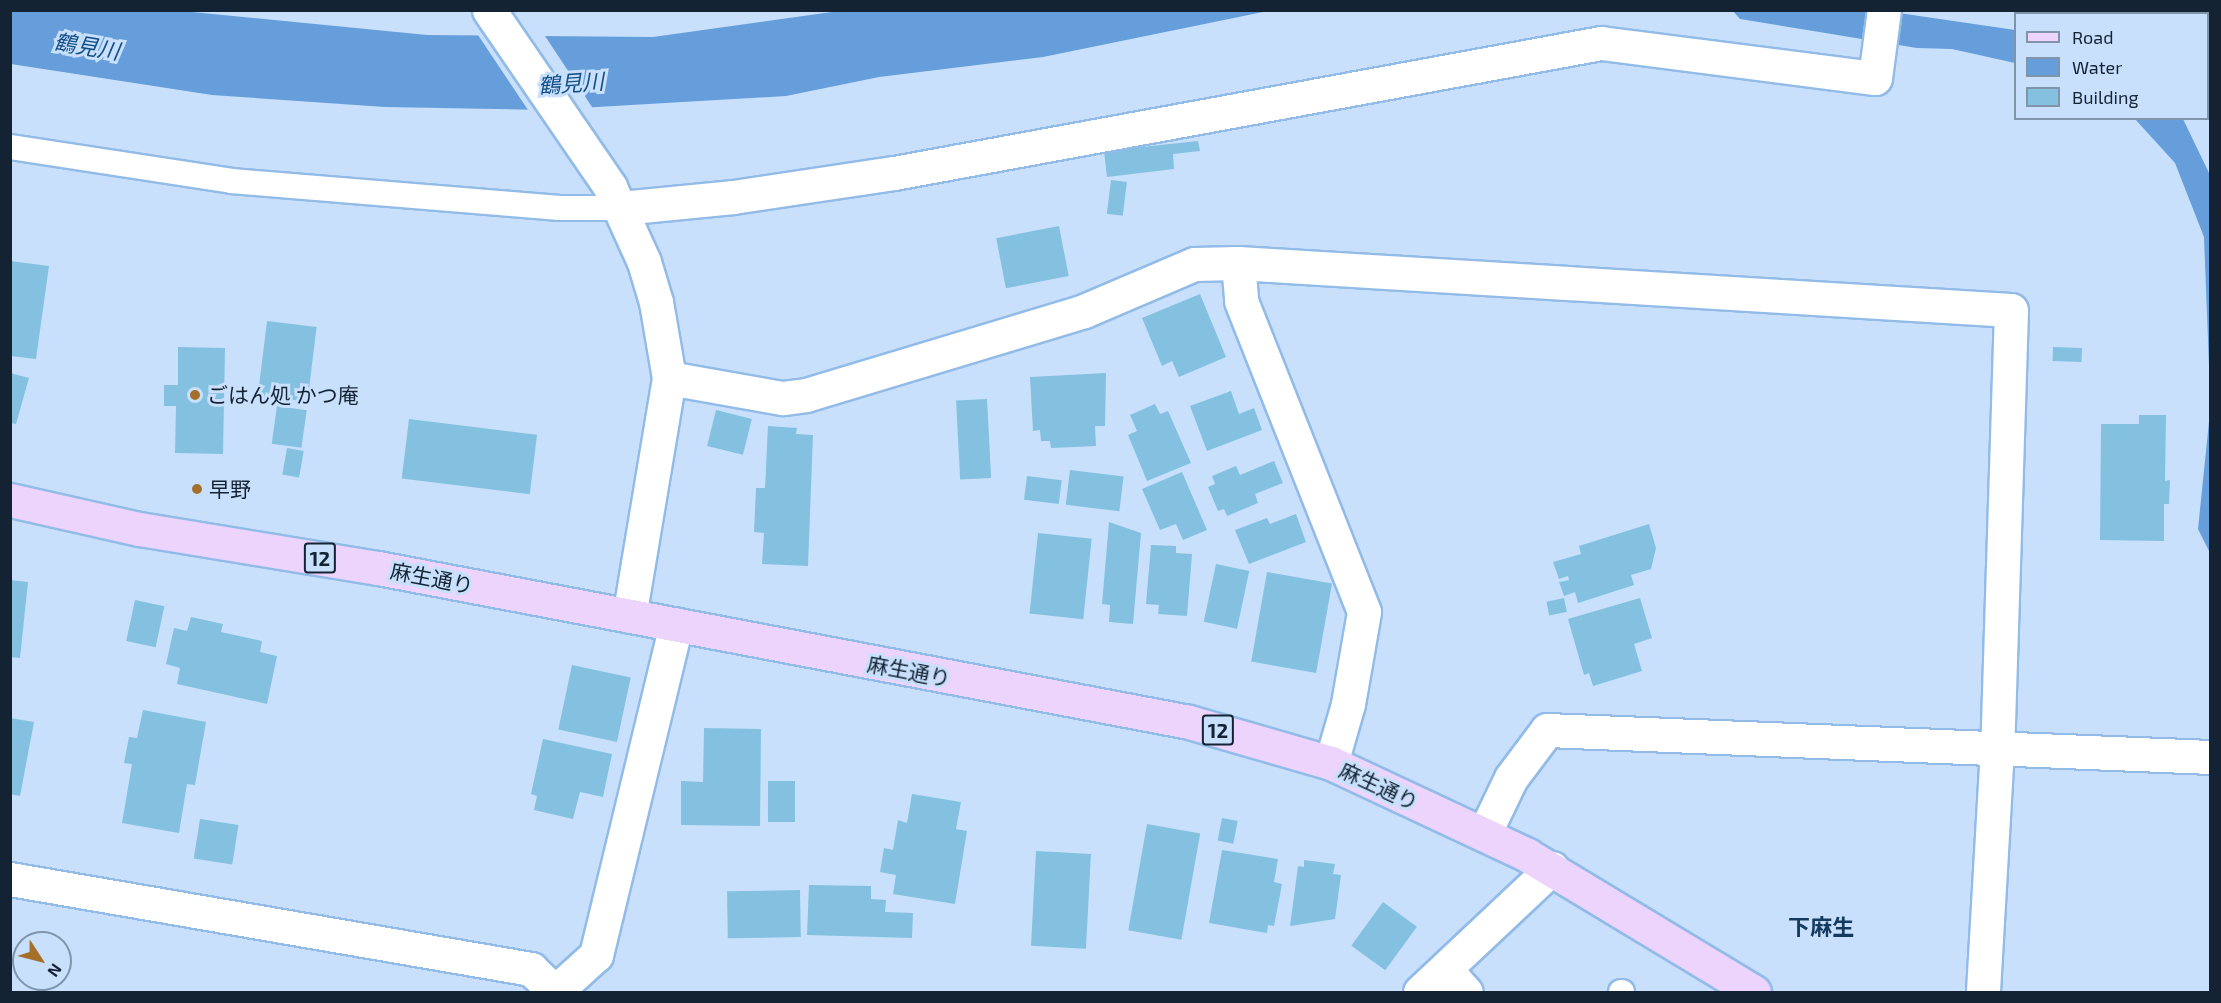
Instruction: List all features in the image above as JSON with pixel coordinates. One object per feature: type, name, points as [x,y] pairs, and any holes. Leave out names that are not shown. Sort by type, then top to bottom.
[{"type":"main road","name":"麻生通り","points":[[10,500],[139,529],[366,566],[1189,722],[1331,763],[1484,834],[1552,868],[1754,993]]},
{"type":"street","points":[[489,10],[616,197],[656,302],[669,378],[629,616]]},
{"type":"street","points":[[616,197],[733,197],[894,173],[1600,43],[1875,78],[1884,10]]},
{"type":"street","points":[[669,378],[783,398],[806,395],[1084,311],[1194,264],[1238,263],[2011,310],[1997,748],[1983,993]]},
{"type":"street","points":[[1238,263],[1241,300],[1364,612],[1348,704],[1331,763]]},
{"type":"street","points":[[10,879],[531,969],[555,992],[596,955],[676,625]]},
{"type":"street","points":[[1484,834],[1511,778],[1547,730],[2211,757]]},
{"type":"street","points":[[1420,993],[1455,981],[1552,868]]},
{"type":"lane","points":[[10,147],[231,181],[560,208],[616,197]]},
{"type":"water","name":"鶴見川","points":[[846,10],[1268,11],[1043,57],[879,77],[786,96],[546,110],[385,107],[212,95],[11,64],[10,11],[182,11],[427,35],[653,37]]},
{"type":"water","points":[[1733,11],[1885,11],[2014,30],[2014,63],[1952,49],[1917,48],[1740,19]]},
{"type":"water","points":[[2136,120],[2183,120],[2210,175],[2210,392],[2204,237],[2175,163]]},
{"type":"water","points":[[2210,412],[2210,553],[2198,529]]},
{"type":"pier","points":[[476,32],[543,33],[594,110],[530,113]]},
{"type":"building","points":[[2116,10],[2176,10],[2176,12],[2116,12]]},
{"type":"building","points":[[1198,141],[1200,151],[1173,154],[1174,169],[1107,177],[1104,151]]},
{"type":"building","points":[[1111,180],[1127,182],[1123,216],[1107,214]]},
{"type":"building","points":[[1059,226],[1069,276],[1006,288],[996,238]]},
{"type":"building","points":[[10,261],[49,266],[36,359],[10,356]]},
{"type":"building","points":[[1200,294],[1226,357],[1179,377],[1172,361],[1162,366],[1142,318]]},
{"type":"building","points":[[267,321],[317,327],[307,404],[258,397]]},
{"type":"building","points":[[178,347],[225,348],[223,454],[175,453],[176,406],[164,406],[164,385],[178,385]]},
{"type":"building","points":[[2053,347],[2082,348],[2081,362],[2053,361]]},
{"type":"building","points":[[10,373],[29,378],[16,424],[10,423]]},
{"type":"building","points":[[1106,373],[1105,426],[1095,426],[1096,446],[1051,448],[1050,441],[1041,441],[1040,430],[1033,431],[1030,377]]},
{"type":"building","points":[[1231,391],[1239,414],[1254,408],[1262,430],[1207,451],[1190,406]]},
{"type":"building","points":[[987,399],[991,478],[960,480],[956,401]]},
{"type":"building","points":[[1155,404],[1160,414],[1168,411],[1191,463],[1147,481],[1128,435],[1137,431],[1130,415]]},
{"type":"building","points":[[277,406],[307,410],[301,448],[272,444]]},
{"type":"building","points":[[716,410],[752,419],[743,455],[707,446]]},
{"type":"building","points":[[2139,415],[2166,415],[2165,481],[2170,480],[2169,504],[2164,504],[2164,541],[2100,540],[2101,424],[2139,424]]},
{"type":"building","points":[[409,419],[537,435],[530,494],[402,479]]},
{"type":"building","points":[[768,426],[797,428],[796,434],[813,435],[808,566],[762,564],[764,533],[754,532],[756,488],[765,488]]},
{"type":"building","points":[[287,448],[304,451],[299,478],[282,475]]},
{"type":"building","points":[[1274,461],[1283,483],[1255,494],[1258,503],[1227,516],[1224,509],[1218,511],[1208,487],[1215,484],[1212,476],[1236,466],[1240,475]]},
{"type":"building","points":[[1070,470],[1124,477],[1119,511],[1066,505]]},
{"type":"building","points":[[1182,472],[1207,530],[1183,540],[1176,524],[1160,530],[1142,489]]},
{"type":"building","points":[[1027,476],[1062,480],[1059,504],[1024,500]]},
{"type":"building","points":[[1296,514],[1306,542],[1249,564],[1235,530],[1267,518],[1270,524]]},
{"type":"building","points":[[1109,522],[1141,533],[1133,624],[1109,622],[1110,605],[1102,604]]},
{"type":"building","points":[[1649,524],[1656,548],[1651,569],[1631,575],[1634,585],[1578,603],[1575,592],[1564,596],[1559,582],[1569,580],[1568,576],[1559,579],[1553,562],[1581,554],[1579,546]]},
{"type":"building","points":[[1038,533],[1092,539],[1083,619],[1030,614]]},
{"type":"building","points":[[1151,545],[1176,546],[1176,553],[1192,554],[1187,616],[1158,614],[1159,605],[1146,604]]},
{"type":"building","points":[[1216,564],[1249,571],[1237,629],[1204,622]]},
{"type":"building","points":[[1267,572],[1332,583],[1316,673],[1251,662]]},
{"type":"building","points":[[10,580],[28,582],[20,658],[10,657]]},
{"type":"building","points":[[1564,598],[1567,612],[1549,615],[1546,602]]},
{"type":"building","points":[[1640,598],[1652,638],[1634,644],[1642,671],[1593,686],[1589,673],[1584,675],[1568,619]]},
{"type":"building","points":[[135,600],[164,606],[156,647],[126,641]]},
{"type":"building","points":[[191,617],[223,624],[221,632],[262,641],[260,652],[277,656],[267,704],[177,684],[180,668],[166,664],[174,628],[187,631]]},
{"type":"building","points":[[572,665],[631,677],[617,742],[558,730]]},
{"type":"building","points":[[143,710],[206,722],[195,785],[187,784],[179,833],[122,823],[132,764],[124,763],[129,737],[137,738]]},
{"type":"building","points":[[10,718],[34,722],[20,796],[10,794]]},
{"type":"building","points":[[704,728],[761,729],[760,826],[681,825],[681,781],[703,782]]},
{"type":"building","points":[[543,739],[612,754],[603,797],[580,792],[573,819],[534,810],[537,796],[531,794]]},
{"type":"building","points":[[768,781],[795,781],[795,822],[768,822]]},
{"type":"building","points":[[912,794],[961,802],[956,829],[967,831],[955,904],[893,894],[896,875],[880,872],[884,848],[893,850],[898,820],[907,823]]},
{"type":"building","points":[[1222,818],[1238,821],[1233,844],[1218,841]]},
{"type":"building","points":[[200,819],[239,825],[232,865],[194,859]]},
{"type":"building","points":[[1147,824],[1200,833],[1181,940],[1128,930]]},
{"type":"building","points":[[1222,850],[1278,859],[1274,882],[1282,884],[1274,926],[1268,925],[1267,933],[1209,923]]},
{"type":"building","points":[[1036,851],[1091,854],[1086,949],[1031,946]]},
{"type":"building","points":[[1304,860],[1335,864],[1333,874],[1341,875],[1335,919],[1290,926],[1298,866],[1304,867]]},
{"type":"building","points":[[809,885],[871,886],[871,899],[886,900],[885,912],[913,913],[912,938],[807,935]]},
{"type":"building","points":[[800,890],[801,937],[728,938],[727,891]]},
{"type":"building","points":[[1383,902],[1417,927],[1385,970],[1351,946]]},
{"type":"place","name":"ごはん処 かつ庵","points":[[195,395]]},
{"type":"place","name":"早野","points":[[197,489]]},
{"type":"district","name":"下麻生","points":[[1821,927]]}]
